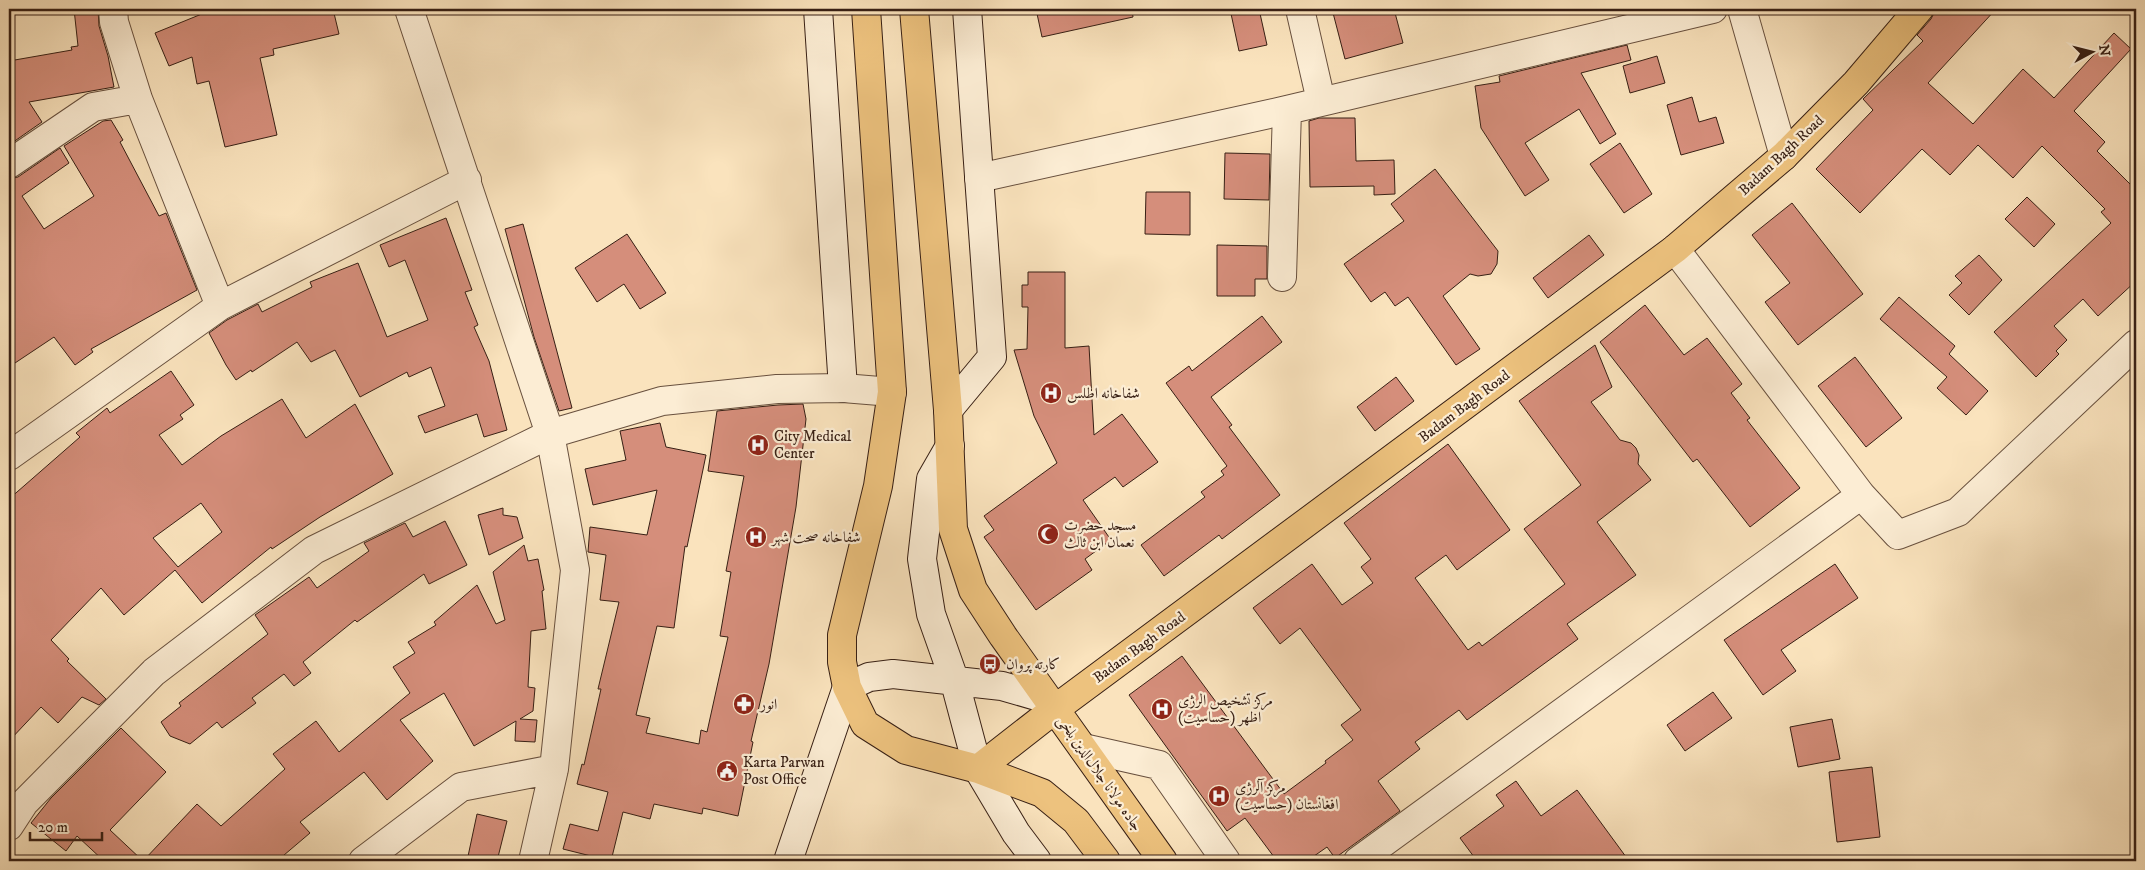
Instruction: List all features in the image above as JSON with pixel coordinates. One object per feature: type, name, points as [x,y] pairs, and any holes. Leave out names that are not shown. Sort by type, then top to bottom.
[{"type":"main road","points":[[866,9],[892,392],[878,486],[842,635],[842,662],[847,687],[866,724],[906,750],[978,769],[1042,793],[1076,821],[1106,861]]},
{"type":"main road","name":"جاده مولانا جلال‌الدین بلخی","points":[[914,9],[948,410],[953,529],[973,590],[1051,704],[1163,861]]},
{"type":"main road","name":"Badam Bagh Road","points":[[978,769],[1051,704],[1675,249],[1784,156],[1856,83],[1919,9]]},
{"type":"street","points":[[113,9],[114,22],[138,99],[220,306]]},
{"type":"street","points":[[409,9],[550,434],[575,570],[554,769],[533,861]]},
{"type":"street","points":[[818,9],[843,388]]},
{"type":"street","points":[[948,410],[992,357],[966,9]]},
{"type":"street","points":[[1300,9],[1321,101]]},
{"type":"street","points":[[979,178],[1287,110],[1713,9]]},
{"type":"street","points":[[1742,9],[1784,156]]},
{"type":"street","points":[[9,164],[93,106],[138,99]]},
{"type":"street","points":[[1282,278],[1287,110]]},
{"type":"street","points":[[9,456],[220,306],[467,180]]},
{"type":"street","points":[[1675,249],[1861,495],[1898,535],[1958,512],[2136,344]]},
{"type":"street","points":[[9,826],[24,803],[154,672],[314,550],[550,434],[662,401],[777,389],[843,388],[892,392]]},
{"type":"street","points":[[950,446],[931,478],[922,560],[930,614],[954,679],[978,769],[1016,833],[1037,861]]},
{"type":"street","points":[[1358,861],[1861,495]]},
{"type":"street","points":[[788,861],[847,687],[869,677],[893,674],[954,679],[1002,686],[1051,704]]},
{"type":"street","points":[[1083,748],[1159,765],[1226,861]]},
{"type":"street","points":[[363,861],[461,787],[554,769]]},
{"type":"building","points":[[74,9],[98,9],[99,26],[108,56],[114,87],[29,102],[42,122],[9,145],[9,61],[72,50],[71,47],[78,46]]},
{"type":"building","points":[[214,9],[333,9],[339,34],[273,49],[274,55],[260,58],[277,135],[225,147],[209,81],[197,84],[192,57],[169,66],[155,33]]},
{"type":"building","points":[[1036,9],[1132,9],[1133,17],[1042,37]]},
{"type":"building","points":[[1230,9],[1259,9],[1267,45],[1239,51]]},
{"type":"building","points":[[1332,9],[1394,9],[1403,43],[1345,59]]},
{"type":"building","points":[[1936,9],[1996,9],[1928,83],[1973,124],[2023,69],[2054,98],[2114,33],[2131,49],[2074,111],[2105,142],[2097,151],[2136,190],[2136,281],[2098,316],[2083,299],[2054,326],[2067,340],[2056,351],[2059,354],[2036,377],[1994,332],[2111,223],[2101,212],[2105,209],[2042,146],[2013,178],[1978,145],[1950,175],[1922,149],[1860,213],[1816,169],[1873,110],[1863,99],[1923,41],[1917,35],[1931,19]]},
{"type":"building","points":[[1627,45],[1631,60],[1581,73],[1616,134],[1600,144],[1579,109],[1525,143],[1549,180],[1525,196],[1481,128],[1475,86],[1500,82],[1499,76]]},
{"type":"building","points":[[1657,56],[1665,83],[1630,93],[1623,66]]},
{"type":"building","points":[[1692,97],[1699,122],[1716,117],[1724,143],[1681,155],[1667,105]]},
{"type":"building","points":[[1319,118],[1355,118],[1356,161],[1394,160],[1395,194],[1374,195],[1374,186],[1310,187],[1309,121]]},
{"type":"building","points":[[111,120],[123,140],[120,142],[159,216],[166,213],[197,290],[91,349],[93,352],[75,365],[54,337],[9,367],[9,179],[18,177],[60,148],[69,163],[22,196],[44,229],[94,196],[64,146],[103,121]]},
{"type":"building","points":[[1620,143],[1652,194],[1624,213],[1590,164]]},
{"type":"building","points":[[1225,153],[1270,154],[1269,200],[1224,199]]},
{"type":"building","points":[[1435,169],[1498,251],[1497,264],[1491,274],[1478,276],[1470,274],[1443,296],[1480,349],[1456,365],[1408,297],[1395,306],[1385,292],[1371,302],[1344,264],[1404,221],[1391,204]]},
{"type":"building","points":[[1146,192],[1190,192],[1190,235],[1145,234]]},
{"type":"building","points":[[2027,197],[2055,224],[2034,247],[2005,219]]},
{"type":"building","points":[[1792,203],[1863,294],[1798,345],[1765,302],[1790,283],[1752,235]]},
{"type":"building","points":[[446,218],[472,290],[465,292],[478,325],[474,327],[489,361],[507,430],[484,437],[477,414],[425,433],[418,416],[445,406],[431,367],[409,377],[407,372],[360,397],[335,350],[311,362],[297,342],[252,372],[251,370],[236,380],[209,333],[227,320],[258,304],[262,312],[312,287],[310,282],[358,263],[387,337],[428,320],[405,260],[389,267],[380,245]]},
{"type":"building","points":[[523,224],[572,408],[559,411],[534,337],[505,229]]},
{"type":"building","points":[[627,234],[666,293],[640,309],[624,284],[597,302],[575,268]]},
{"type":"building","points":[[1589,235],[1604,255],[1548,298],[1533,278]]},
{"type":"building","points":[[1217,245],[1267,246],[1267,279],[1255,279],[1255,296],[1217,296]]},
{"type":"building","points":[[1979,255],[2002,280],[1969,315],[1949,295],[1962,283],[1955,276]]},
{"type":"building","points":[[1028,272],[1065,272],[1065,348],[1089,346],[1094,435],[1122,414],[1158,462],[1123,487],[1115,477],[1083,500],[1111,540],[1085,559],[1092,570],[1036,610],[984,537],[994,530],[984,516],[1057,463],[1034,416],[1014,350],[1027,349],[1028,307],[1022,307],[1022,285],[1028,285]]},
{"type":"building","points":[[1899,297],[1955,346],[1949,354],[1988,391],[1966,415],[1937,388],[1947,377],[1880,319]]},
{"type":"building","points":[[1645,305],[1684,355],[1707,338],[1742,384],[1731,393],[1750,418],[1747,420],[1800,488],[1750,527],[1697,459],[1693,462],[1600,342]]},
{"type":"building","points":[[1262,316],[1282,342],[1211,397],[1232,425],[1229,427],[1280,495],[1222,539],[1219,535],[1164,576],[1141,545],[1205,497],[1201,492],[1224,475],[1221,471],[1227,466],[1166,383],[1189,366],[1192,371]]},
{"type":"building","points":[[1595,345],[1612,387],[1591,402],[1620,440],[1631,443],[1636,448],[1639,455],[1638,464],[1651,480],[1597,522],[1636,575],[1567,624],[1578,639],[1467,720],[1459,710],[1415,742],[1420,749],[1378,781],[1400,811],[1335,858],[1327,847],[1307,861],[1277,861],[1245,818],[1227,831],[1129,695],[1182,656],[1284,794],[1326,763],[1325,761],[1353,740],[1341,725],[1361,710],[1300,628],[1280,644],[1253,608],[1312,564],[1342,605],[1373,583],[1361,567],[1371,559],[1344,523],[1448,444],[1510,530],[1457,570],[1446,555],[1415,578],[1468,650],[1479,642],[1482,646],[1565,584],[1524,529],[1581,485],[1519,401]]},
{"type":"building","points":[[1855,357],[1902,418],[1866,447],[1818,386]]},
{"type":"building","points":[[171,371],[194,405],[180,415],[183,419],[159,435],[182,465],[221,436],[282,399],[306,438],[355,404],[393,474],[320,517],[272,549],[271,547],[202,603],[175,570],[124,615],[101,588],[51,640],[69,659],[67,661],[106,699],[99,705],[82,697],[58,723],[41,707],[9,741],[9,499],[80,437],[76,433],[107,408],[110,413]],"holes":[[[201,503],[222,532],[178,567],[153,538]]]},
{"type":"building","points":[[1396,377],[1414,401],[1375,431],[1357,407]]},
{"type":"building","points":[[803,404],[806,419],[796,507],[769,664],[751,741],[753,742],[738,816],[703,808],[702,814],[654,804],[650,819],[623,812],[611,861],[563,849],[570,824],[598,831],[608,792],[577,784],[582,764],[584,765],[601,689],[598,689],[619,602],[600,600],[606,555],[588,552],[590,527],[647,535],[657,490],[593,505],[585,469],[626,460],[620,431],[660,423],[666,447],[706,455],[687,547],[685,546],[674,628],[657,626],[636,715],[650,718],[646,733],[699,744],[701,730],[707,732],[728,637],[720,636],[731,572],[726,571],[744,476],[708,471],[717,411]]},
{"type":"building","points":[[503,508],[503,515],[517,517],[523,538],[489,555],[478,515]]},
{"type":"building","points":[[445,521],[467,565],[429,584],[424,574],[357,622],[355,620],[303,662],[311,673],[294,686],[284,674],[252,698],[256,703],[222,728],[217,722],[190,744],[170,736],[161,722],[181,706],[179,703],[268,634],[255,615],[309,577],[317,588],[369,551],[364,543],[405,523],[413,537]]},
{"type":"building","points":[[524,545],[528,561],[538,559],[544,590],[542,591],[546,629],[531,631],[528,687],[535,688],[533,711],[520,719],[537,720],[535,742],[515,741],[516,721],[474,746],[444,693],[400,720],[433,761],[387,800],[364,772],[300,822],[310,833],[277,861],[143,861],[197,804],[221,826],[285,769],[273,754],[316,721],[339,752],[410,693],[393,667],[415,653],[408,642],[436,625],[434,622],[477,585],[496,624],[505,620],[493,572]]},
{"type":"building","points":[[1835,564],[1858,598],[1781,650],[1796,671],[1763,695],[1724,640]]},
{"type":"building","points":[[1713,692],[1732,718],[1685,751],[1667,725]]},
{"type":"building","points":[[1832,719],[1840,759],[1798,767],[1790,727]]},
{"type":"building","points":[[121,728],[166,772],[110,830],[143,861],[104,861],[77,836],[66,851],[31,823],[51,798]]},
{"type":"building","points":[[1872,767],[1880,837],[1837,842],[1829,772]]},
{"type":"building","points":[[1516,781],[1541,816],[1577,790],[1629,861],[1477,861],[1460,838],[1504,806],[1496,795]]},
{"type":"building","points":[[477,814],[507,821],[497,861],[467,861]]},
{"type":"place","name":"شفاخانه اطلس","points":[[1051,393]]},
{"type":"place","name":"City Medical Center","points":[[758,445]]},
{"type":"place","name":"مسجد حضرت نعمان ابن ثالث","points":[[1048,534]]},
{"type":"place","name":"شفاخانه صحت شهر","points":[[756,537]]},
{"type":"place","name":"کارته پروان","points":[[990,664]]},
{"type":"place","name":"انور","points":[[744,704]]},
{"type":"place","name":"مرکز تشخیص الرژی (حساسیت) اظهر","points":[[1162,709]]},
{"type":"place","name":"Karta Parwan Post Office","points":[[727,771]]},
{"type":"place","name":"مرکز آلرژی (حساسیت) افغانستان","points":[[1219,796]]}]
